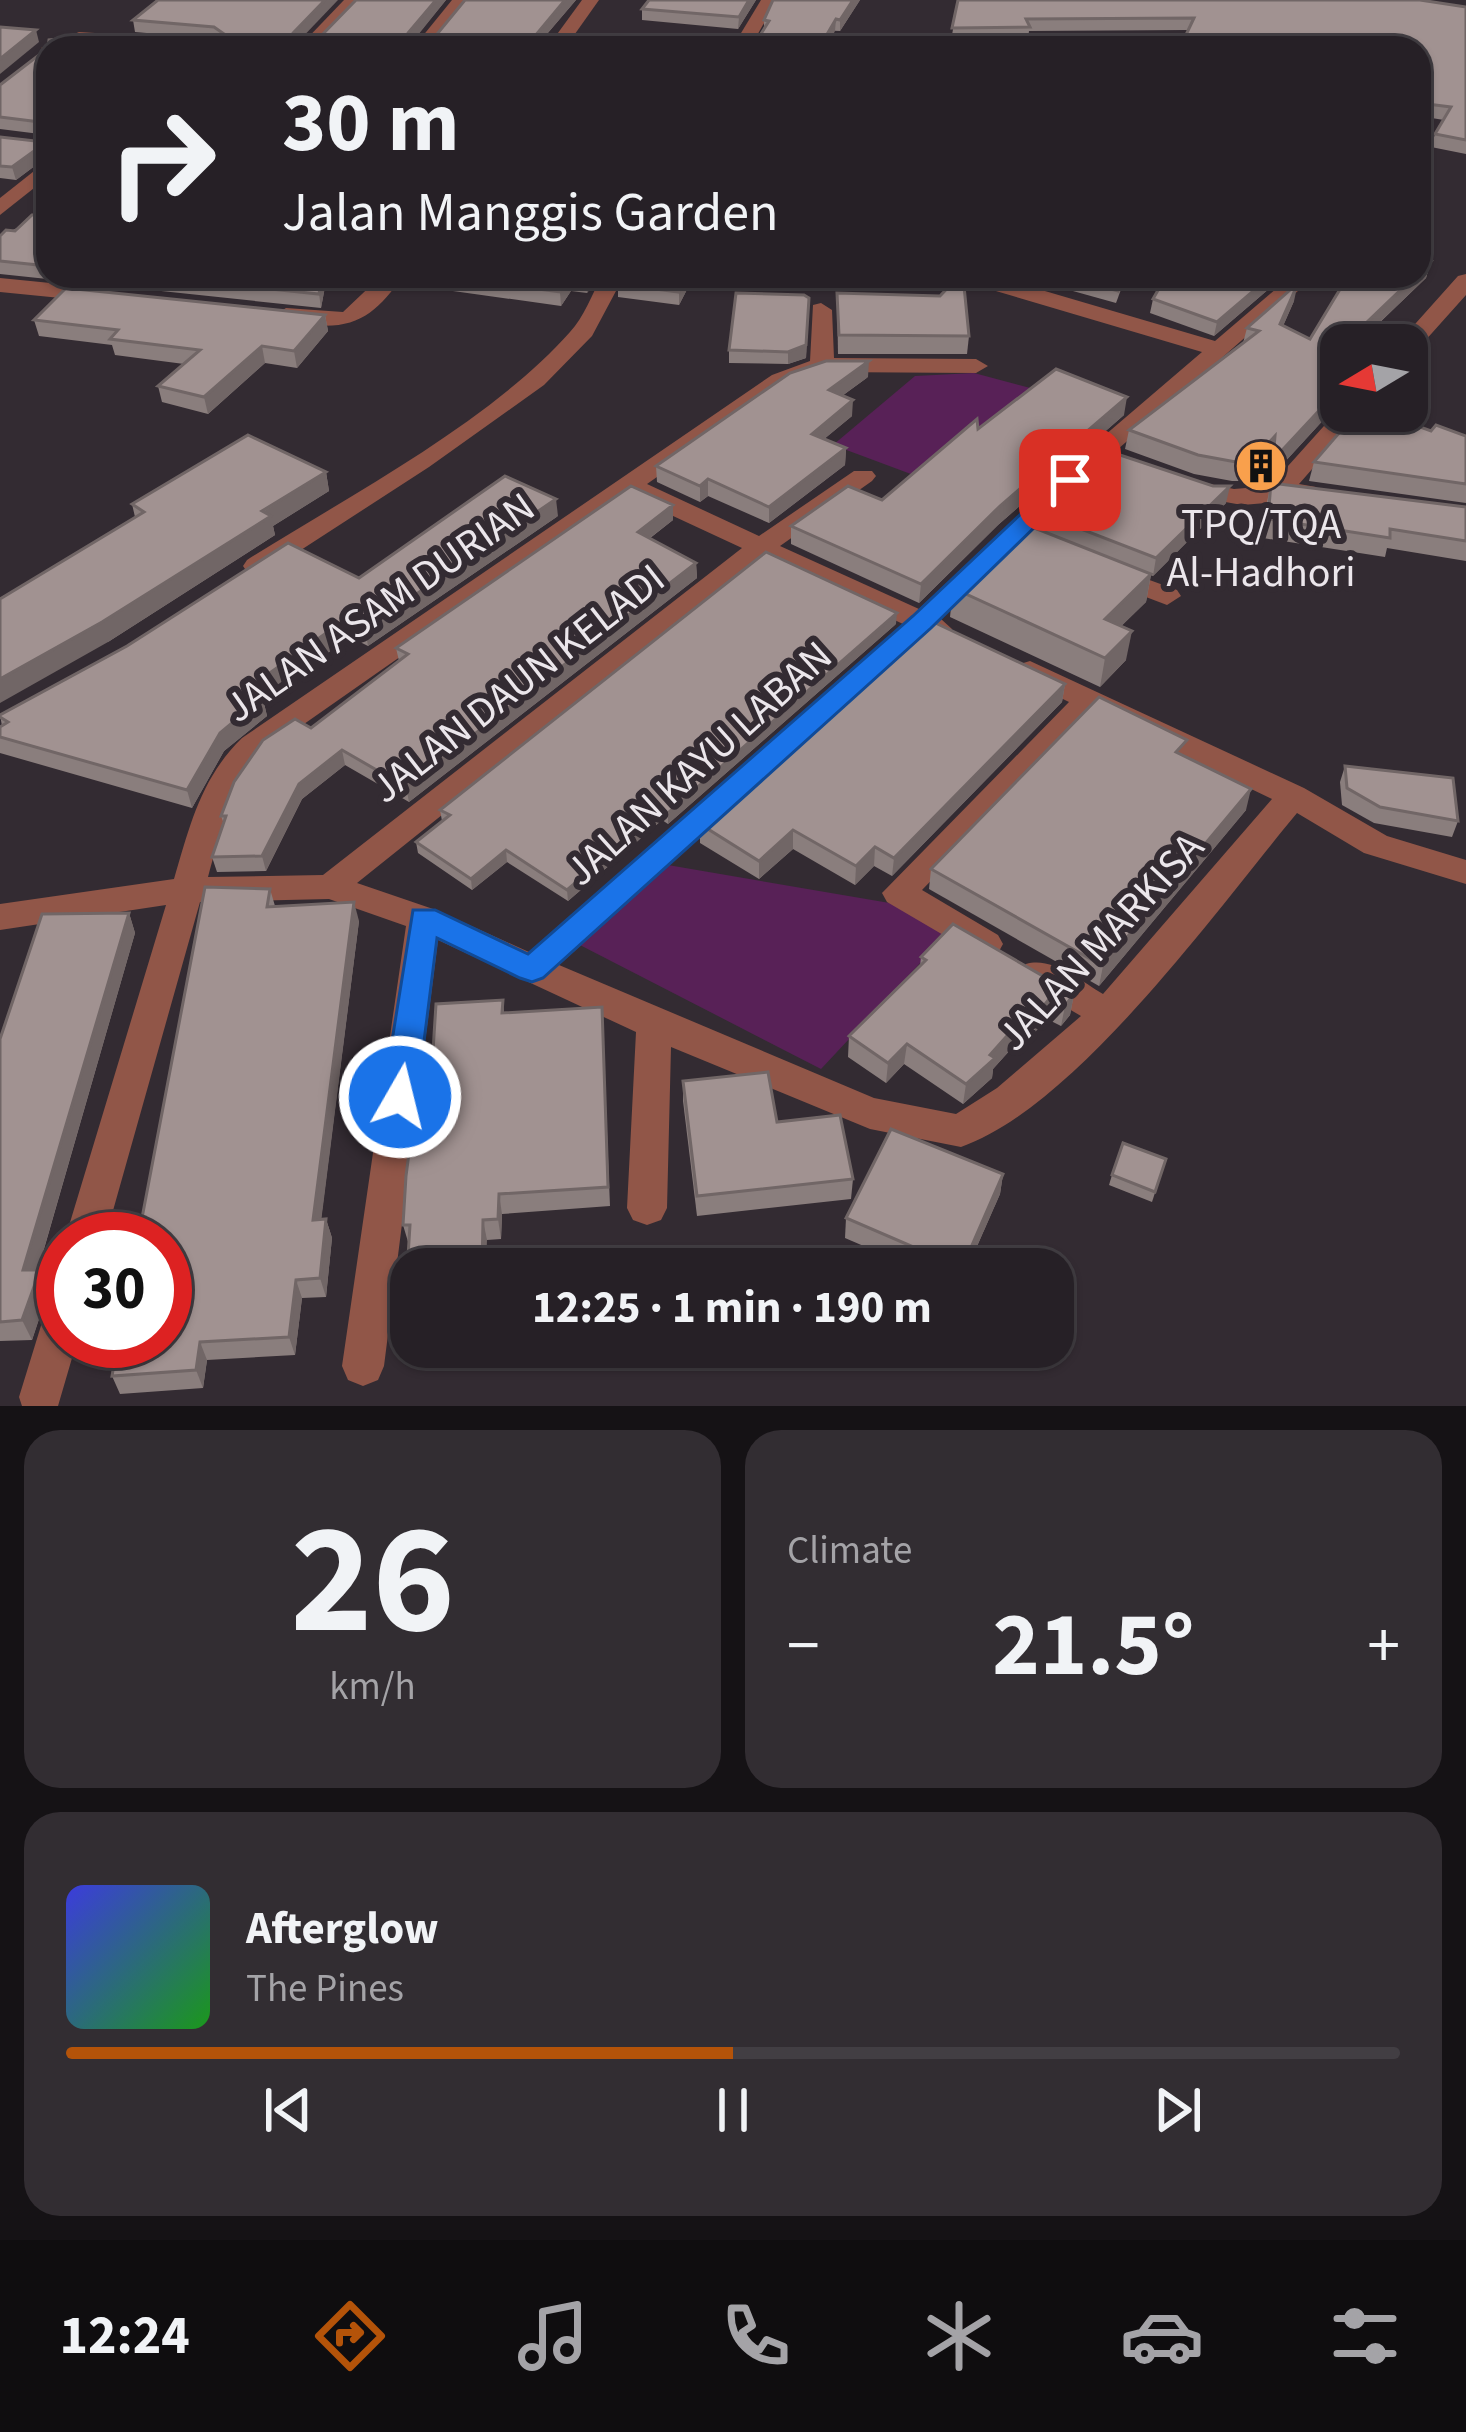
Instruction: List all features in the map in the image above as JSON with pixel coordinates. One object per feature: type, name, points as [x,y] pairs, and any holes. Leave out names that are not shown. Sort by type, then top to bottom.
[{"type":"street","points":[[319,36],[354,0]]},
{"type":"street","points":[[432,36],[461,0]]},
{"type":"street","points":[[565,36],[591,0]]},
{"type":"street","points":[[747,36],[769,0]]},
{"type":"street","points":[[0,212],[36,178]]},
{"type":"street","points":[[0,212],[32,217]]},
{"type":"street","points":[[1428,324],[1466,282]]},
{"type":"street","points":[[0,285],[119,297]]},
{"type":"street","points":[[261,312],[351,320],[366,312],[383,288]]},
{"type":"street","points":[[240,577],[420,462],[536,380],[584,331],[607,288]]},
{"type":"street","points":[[1010,288],[1218,350]]},
{"type":"street","name":"JALAN KAYU LABAN","points":[[532,969],[922,622],[1010,534],[1111,457],[1218,350],[1290,288]]},
{"type":"street","points":[[821,310],[822,365],[976,366]]},
{"type":"street","name":"JALAN ASAM DURIAN","points":[[93,1212],[185,890],[215,795],[230,768],[253,745],[766,389],[822,365]]},
{"type":"street","points":[[1281,489],[1332,432]]},
{"type":"street","name":"JALAN DAUN KELADI","points":[[330,887],[759,548],[863,476]]},
{"type":"street","points":[[1162,478],[1226,496],[1251,497],[1281,489],[1328,496]]},
{"type":"street","points":[[628,484],[964,641]]},
{"type":"street","points":[[1010,534],[1049,550]]},
{"type":"street","points":[[1088,565],[1167,596]]},
{"type":"street","points":[[1006,660],[1293,796],[1376,845],[1466,872]]},
{"type":"street","points":[[1090,698],[899,893],[1106,1013]]},
{"type":"street","name":"JALAN MARKISA","points":[[654,1024],[870,1113],[961,1132],[1014,1101],[1106,1013],[1293,796]]},
{"type":"street","points":[[0,917],[185,890],[330,887],[424,919],[654,1024],[647,1208]]},
{"type":"street","points":[[363,1366],[424,919]]},
{"type":"street","points":[[40,1397],[48,1368]]},
{"type":"shaded area","points":[[974,373],[1038,390],[927,480],[833,445],[915,376]]},
{"type":"shaded area","points":[[662,864],[913,907],[953,928],[821,1069],[576,943]]},
{"type":"building","points":[[158,0],[325,0],[293,36],[227,36],[214,27],[133,20]]},
{"type":"building","points":[[356,0],[436,0],[408,33],[321,36]]},
{"type":"building","points":[[465,0],[565,0],[535,36],[435,36]]},
{"type":"building","points":[[649,0],[749,0],[739,17],[642,9]]},
{"type":"building","points":[[773,0],[853,0],[826,36],[760,36],[769,21],[764,20]]},
{"type":"building","points":[[958,0],[1420,0],[1466,7],[1466,140],[1435,134],[1451,107],[1431,104],[1431,36],[1185,36],[1194,18],[1026,19],[1030,27],[952,28]]},
{"type":"building","points":[[0,27],[36,30],[0,59]]},
{"type":"building","points":[[36,57],[36,122],[0,117],[0,85]]},
{"type":"building","points":[[0,137],[36,141],[36,150],[12,167],[0,166]]},
{"type":"building","points":[[36,215],[36,265],[0,261],[0,236],[6,230],[15,231]]},
{"type":"building","points":[[66,288],[325,315],[294,351],[262,346],[204,397],[158,386],[200,350],[110,339],[118,330],[34,320]]},
{"type":"building","points":[[261,288],[320,288],[319,294]]},
{"type":"building","points":[[948,288],[964,288],[969,336],[839,335],[837,293],[940,296]]},
{"type":"building","points":[[1159,288],[1257,288],[1217,322],[1153,299]]},
{"type":"building","points":[[1296,288],[1280,324],[1310,339],[1341,288],[1403,288],[1365,324],[1320,324],[1320,410],[1273,460],[1275,436],[1251,462],[1236,462],[1198,455],[1129,430],[1259,331],[1247,328]]},
{"type":"building","points":[[736,293],[809,298],[806,345],[788,352],[729,350]]},
{"type":"building","points":[[826,361],[869,361],[829,390],[853,400],[812,434],[846,448],[769,507],[708,479],[700,486],[656,466],[790,373]]},
{"type":"building","points":[[1056,369],[1127,397],[1000,506],[921,584],[791,526],[848,486],[882,500],[977,419],[978,429]]},
{"type":"building","points":[[1436,425],[1466,436],[1466,484],[1314,462],[1340,432],[1428,432]]},
{"type":"building","points":[[248,435],[326,472],[262,511],[271,516],[102,622],[0,679],[0,599],[144,512],[132,504]]},
{"type":"building","points":[[1108,451],[1213,486],[1230,486],[1156,558],[1042,514]]},
{"type":"building","points":[[505,476],[556,499],[365,629],[346,619],[247,689],[262,698],[220,733],[187,790],[0,737],[0,727],[8,722],[0,715],[127,646],[288,543],[359,578]]},
{"type":"building","points":[[1271,483],[1466,507],[1466,541],[1390,529],[1390,538],[1268,519]]},
{"type":"building","points":[[631,486],[673,505],[638,532],[696,563],[406,787],[342,750],[299,784],[262,856],[212,857],[234,782],[263,740],[295,719],[311,728],[408,654],[396,648]]},
{"type":"building","points":[[1022,523],[1151,574],[1105,619],[1132,631],[1105,658],[953,588]]},
{"type":"building","points":[[766,552],[897,613],[668,813],[662,809],[567,890],[506,850],[471,879],[416,842],[450,815],[440,810]]},
{"type":"building","points":[[929,620],[1065,684],[894,858],[875,847],[856,866],[793,830],[759,861],[700,824]]},
{"type":"building","points":[[1099,697],[1187,740],[1176,752],[1251,789],[1103,966],[931,869]]},
{"type":"building","points":[[1345,766],[1453,778],[1458,821],[1380,807],[1347,788]]},
{"type":"building","points":[[205,887],[270,889],[267,907],[354,902],[313,1220],[326,1219],[320,1278],[296,1280],[289,1337],[200,1342],[196,1370],[112,1376],[113,1368],[192,1368],[192,1212],[143,1212]]},
{"type":"building","points":[[129,913],[40,1212],[36,1212],[23,1270],[36,1270],[36,1281],[22,1320],[0,1322],[0,1039],[42,914]]},
{"type":"building","points":[[953,924],[1074,994],[1065,1006],[1050,998],[1038,1013],[1031,1009],[990,1055],[995,1058],[966,1084],[907,1044],[888,1063],[849,1036],[926,960],[921,957]]},
{"type":"building","points":[[503,1000],[502,1013],[602,1007],[608,1187],[499,1194],[498,1219],[483,1220],[482,1248],[409,1248],[410,1225],[403,1225],[406,1176],[409,1153],[419,1152],[422,1098],[430,1098],[436,1004]]},
{"type":"building","points":[[768,1072],[777,1122],[840,1115],[853,1179],[697,1196],[683,1081]]},
{"type":"building","points":[[891,1129],[1003,1174],[971,1248],[916,1248],[846,1218]]},
{"type":"building","points":[[1123,1143],[1166,1159],[1155,1192],[1112,1175]]},
{"type":"place","name":"TPQ/TQA Al-Hadhori","points":[[1261,466]]},
{"type":"route","points":[[400,1097],[424,919],[532,969],[922,622],[1070,480]]}]
